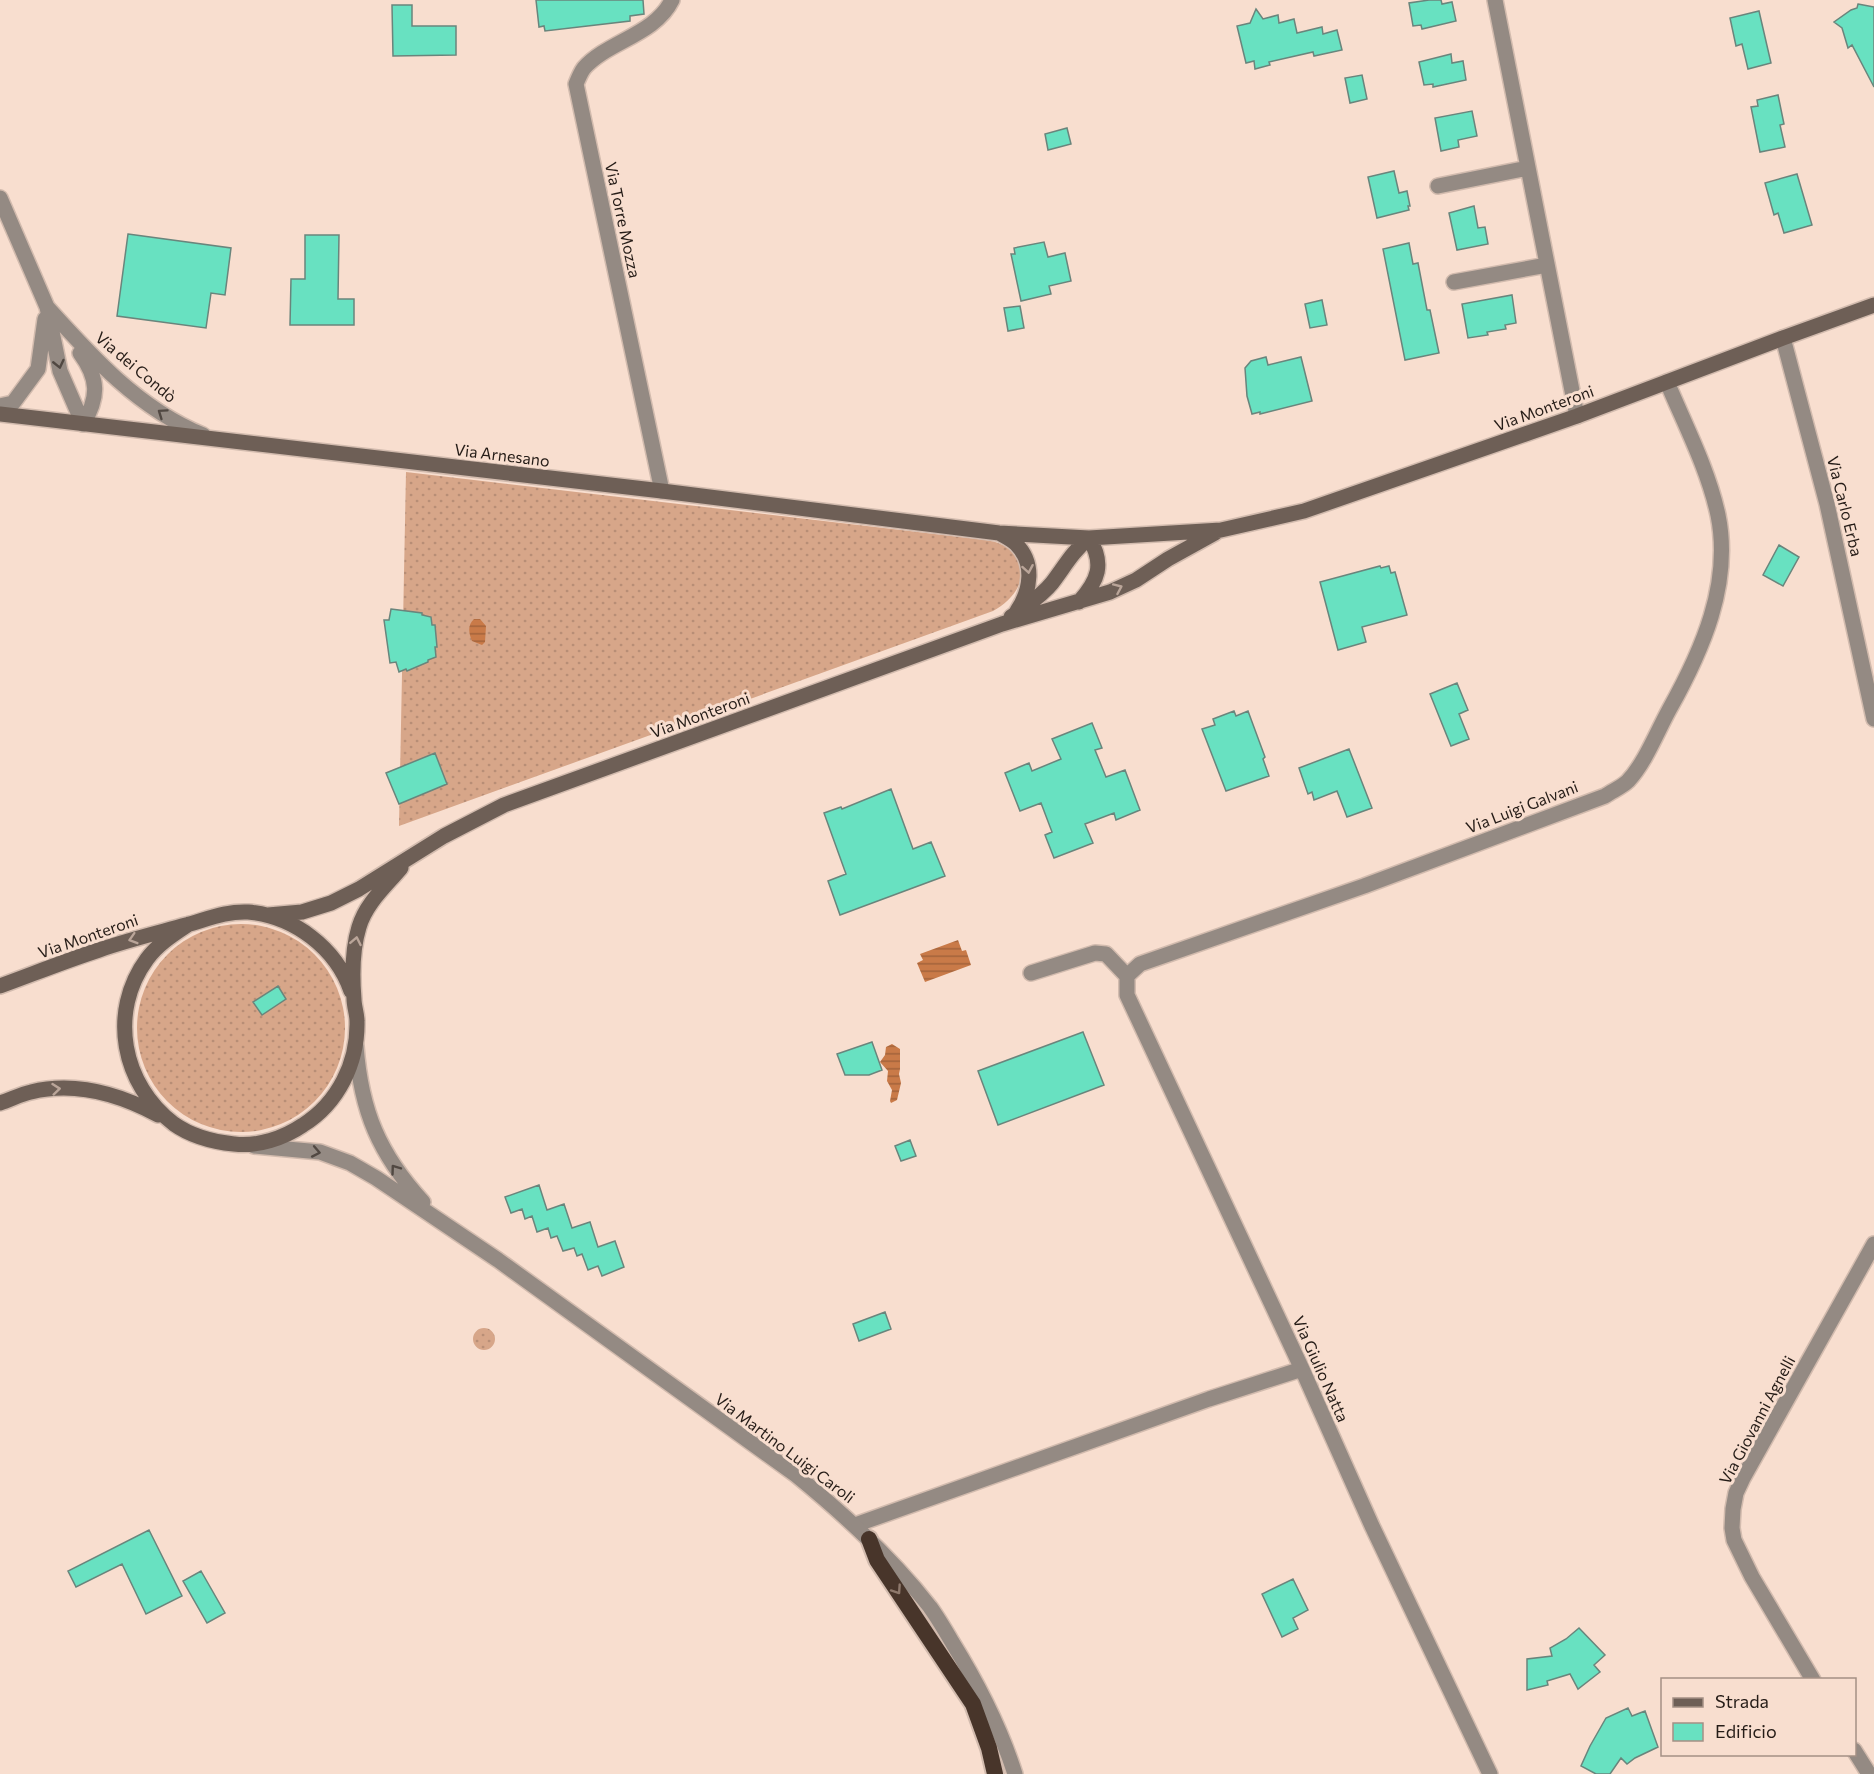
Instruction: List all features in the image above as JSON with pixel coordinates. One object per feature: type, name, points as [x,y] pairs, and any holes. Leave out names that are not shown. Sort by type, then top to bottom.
[{"type":"highway","points":[[869,1539],[877,1560],[973,1704],[989,1748],[995,1774]]},
{"type":"main road","name":"Via Monteroni","points":[[999,533],[1089,538],[1221,530],[1304,511],[1577,416],[1874,305]]},
{"type":"main road","name":"Via Arnesano","points":[[0,414],[662,491],[999,533]]},
{"type":"main road","name":"Via Monteroni","points":[[268,915],[302,912],[331,903],[359,889],[474,819],[504,805],[1002,624],[1110,592],[1136,580],[1190,546],[1221,530]]},
{"type":"main road","name":"Via Monteroni","points":[[999,533],[1015,543],[1026,559],[1030,578],[1027,592],[1015,614]]},
{"type":"main road","name":"Via Monteroni","points":[[1002,624],[1052,584],[1074,551],[1089,538]]},
{"type":"main road","points":[[1079,602],[1092,588],[1098,568],[1096,549],[1089,538]]},
{"type":"main road","name":"Via Monteroni","points":[[189,924],[166,939],[147,958],[134,981],[126,1007],[124,1034],[129,1061],[140,1086],[156,1108],[176,1125],[207,1139],[237,1144],[265,1142],[292,1133],[316,1117],[335,1096],[349,1071],[356,1044],[357,1020],[353,955],[360,924],[368,906],[415,853]]},
{"type":"main road","name":"Via Monteroni","points":[[0,986],[96,951],[189,924],[208,916],[248,912],[268,915],[294,925],[317,941],[346,977],[354,1000]]},
{"type":"main road","points":[[0,1103],[31,1092],[65,1088],[102,1092],[137,1104],[176,1125]]},
{"type":"street","name":"Via Torre Mozza","points":[[662,491],[576,84],[584,68],[644,29],[662,13],[672,0]]},
{"type":"street","points":[[1495,0],[1577,416]]},
{"type":"street","points":[[1438,186],[1528,168]]},
{"type":"street","name":"Via dei Condò","points":[[0,198],[47,307],[60,371],[83,424]]},
{"type":"street","points":[[1454,282],[1547,265]]},
{"type":"street","points":[[0,406],[13,403],[38,369],[47,307]]},
{"type":"street","name":"Via dei Condò","points":[[47,307],[84,359],[94,380],[94,405],[83,424]]},
{"type":"street","name":"Via dei Condò","points":[[47,307],[94,359],[137,395],[179,426],[214,440]]},
{"type":"street","name":"Via Carlo Erba","points":[[1783,338],[1827,504],[1874,719]]},
{"type":"street","name":"Via Luigi Galvani","points":[[1126,976],[1140,964],[1364,886],[1605,796],[1627,783],[1639,766],[1677,697],[1703,642],[1714,609],[1719,578],[1721,547],[1718,516],[1708,482],[1667,382]]},
{"type":"street","points":[[1031,973],[1095,953],[1106,954],[1126,976]]},
{"type":"street","name":"Via Giulio Natta","points":[[1126,976],[1127,995],[1490,1774]]},
{"type":"street","name":"Via Martino Luigi Caroli","points":[[356,1044],[366,1107],[388,1160],[404,1181],[449,1227]]},
{"type":"street","name":"Via Martino Luigi Caroli","points":[[237,1144],[320,1152],[350,1163],[376,1178],[449,1227],[796,1475],[855,1524],[932,1609],[987,1702],[1015,1774]]},
{"type":"street","name":"Via Giovanni Agnelli","points":[[1812,1678],[1742,1559],[1731,1528],[1733,1509],[1736,1493],[1743,1478],[1874,1244]]},
{"type":"street","points":[[855,1524],[1302,1369]]},
{"type":"street","points":[[1856,1752],[1869,1774]]},
{"type":"shaded area","points":[[406,472],[985,540],[1001,544],[1010,550],[1021,567],[1021,576],[1009,600],[993,611],[399,826]]},
{"type":"shaded area","points":[[474,619],[480,619],[486,626],[485,642],[482,645],[472,641],[470,635],[470,627]]},
{"type":"shaded area","points":[[241,924],[261,926],[281,932],[307,948],[321,962],[337,988],[343,1008],[345,1028],[343,1048],[337,1068],[321,1094],[307,1108],[281,1124],[261,1130],[241,1132],[221,1130],[201,1124],[175,1108],[161,1094],[145,1068],[139,1048],[137,1028],[139,1008],[145,988],[161,962],[175,948],[201,932],[221,926]]},
{"type":"shaded area","points":[[958,940],[962,951],[966,950],[971,965],[925,982],[917,963],[923,960],[920,954]]},
{"type":"shaded area","points":[[892,1044],[900,1049],[901,1083],[897,1100],[891,1103],[892,1090],[887,1081],[888,1071],[880,1062],[885,1055],[886,1047]]},
{"type":"shaded area","points":[[484,1328],[492,1331],[495,1339],[492,1347],[484,1350],[476,1347],[473,1339],[476,1331]]},
{"type":"building","points":[[536,0],[643,0],[644,14],[630,16],[630,21],[545,31],[544,26],[539,27]]},
{"type":"building","points":[[1441,0],[1442,4],[1452,2],[1456,21],[1422,29],[1421,25],[1413,26],[1409,3]]},
{"type":"building","points":[[1858,4],[1874,7],[1874,87],[1852,45],[1848,48],[1842,28],[1834,22],[1857,8]]},
{"type":"building","points":[[392,5],[412,5],[412,26],[456,26],[456,55],[393,56]]},
{"type":"building","points":[[1256,9],[1263,19],[1278,15],[1279,23],[1294,19],[1297,33],[1322,27],[1323,34],[1337,30],[1342,50],[1314,56],[1313,52],[1269,62],[1270,65],[1255,69],[1254,61],[1246,63],[1237,26],[1250,23]]},
{"type":"building","points":[[1759,11],[1771,63],[1748,69],[1742,44],[1736,46],[1730,18]]},
{"type":"building","points":[[1451,54],[1452,63],[1463,61],[1466,80],[1433,87],[1433,84],[1424,85],[1419,62]]},
{"type":"building","points":[[1362,75],[1367,99],[1350,103],[1345,78]]},
{"type":"building","points":[[1778,95],[1784,124],[1780,125],[1785,147],[1760,152],[1751,107],[1758,106],[1757,100]]},
{"type":"building","points":[[1472,111],[1477,136],[1458,140],[1459,147],[1441,151],[1435,118]]},
{"type":"building","points":[[1067,128],[1071,144],[1048,150],[1045,134]]},
{"type":"building","points":[[1394,171],[1399,193],[1407,191],[1409,210],[1377,218],[1368,177]]},
{"type":"building","points":[[1797,174],[1812,225],[1784,233],[1778,213],[1774,215],[1765,183]]},
{"type":"building","points":[[1474,206],[1478,228],[1485,227],[1488,244],[1457,250],[1449,213]]},
{"type":"building","points":[[128,234],[231,248],[225,295],[211,293],[206,328],[117,316]]},
{"type":"building","points":[[305,235],[339,235],[338,299],[354,299],[354,325],[290,325],[291,279],[305,279]]},
{"type":"building","points":[[1044,242],[1048,257],[1065,253],[1071,281],[1049,286],[1051,294],[1021,301],[1011,254],[1015,254],[1014,248]]},
{"type":"building","points":[[1409,243],[1413,264],[1418,263],[1427,310],[1430,310],[1439,353],[1405,360],[1383,249]]},
{"type":"building","points":[[1512,295],[1516,323],[1505,325],[1506,329],[1487,332],[1488,335],[1468,338],[1462,304]]},
{"type":"building","points":[[1322,300],[1327,325],[1310,328],[1305,304]]},
{"type":"building","points":[[1020,306],[1024,328],[1008,331],[1004,308]]},
{"type":"building","points":[[1266,357],[1268,365],[1301,357],[1312,401],[1252,414],[1247,396],[1245,368],[1251,361]]},
{"type":"building","points":[[1779,545],[1799,557],[1783,586],[1763,575]]},
{"type":"building","points":[[1380,566],[1381,568],[1389,566],[1391,573],[1395,572],[1407,615],[1362,627],[1366,642],[1338,650],[1320,582]]},
{"type":"building","points":[[391,609],[422,613],[422,615],[431,617],[432,625],[435,625],[436,657],[407,671],[406,669],[399,672],[396,662],[390,663],[384,620],[389,620]]},
{"type":"building","points":[[1457,683],[1468,710],[1459,714],[1469,739],[1451,746],[1430,694]]},
{"type":"building","points":[[1234,711],[1236,716],[1248,711],[1265,757],[1263,759],[1269,776],[1226,791],[1202,729],[1215,725],[1213,719]]},
{"type":"building","points":[[1092,723],[1102,748],[1095,750],[1106,777],[1125,770],[1140,810],[1116,820],[1114,813],[1085,824],[1093,843],[1054,858],[1045,835],[1052,832],[1041,803],[1020,811],[1005,773],[1029,763],[1032,771],[1061,759],[1052,739]]},
{"type":"building","points":[[1349,749],[1372,808],[1347,817],[1337,791],[1314,800],[1312,792],[1308,794],[1299,768]]},
{"type":"building","points":[[435,753],[447,784],[399,804],[386,773]]},
{"type":"building","points":[[891,789],[913,849],[931,842],[945,876],[840,915],[828,881],[846,874],[824,813],[841,807],[842,809]]},
{"type":"building","points":[[278,986],[286,999],[262,1015],[253,1002]]},
{"type":"building","points":[[1083,1032],[1104,1085],[998,1125],[978,1071]]},
{"type":"building","points":[[872,1042],[882,1070],[869,1075],[845,1075],[837,1054]]},
{"type":"building","points":[[910,1140],[916,1156],[901,1161],[895,1146]]},
{"type":"building","points":[[539,1185],[547,1210],[564,1204],[572,1228],[590,1222],[598,1247],[615,1241],[624,1267],[602,1276],[598,1266],[588,1270],[582,1254],[577,1256],[574,1248],[563,1251],[557,1236],[551,1238],[548,1228],[537,1232],[532,1216],[525,1219],[522,1209],[511,1213],[505,1197]]},
{"type":"building","points":[[885,1312],[891,1329],[859,1341],[853,1324]]},
{"type":"building","points":[[149,1530],[182,1596],[146,1614],[122,1564],[76,1587],[68,1571]]},
{"type":"building","points":[[201,1571],[225,1613],[207,1623],[183,1581]]},
{"type":"building","points":[[1293,1579],[1308,1610],[1293,1618],[1298,1629],[1282,1637],[1262,1594]]},
{"type":"building","points":[[1579,1628],[1605,1655],[1594,1665],[1600,1672],[1578,1689],[1570,1674],[1547,1681],[1548,1685],[1527,1690],[1527,1659],[1552,1656],[1550,1648]]},
{"type":"building","points":[[1628,1708],[1632,1716],[1645,1711],[1658,1747],[1627,1764],[1621,1758],[1610,1774],[1596,1774],[1581,1766],[1606,1718]]}]
